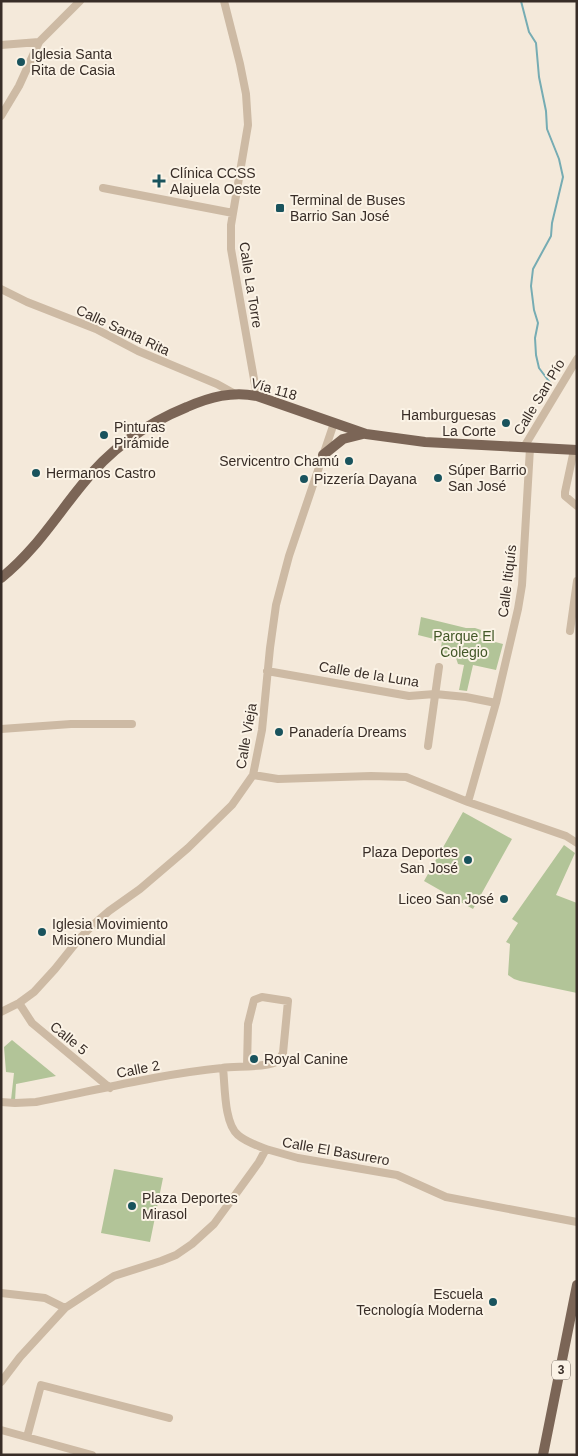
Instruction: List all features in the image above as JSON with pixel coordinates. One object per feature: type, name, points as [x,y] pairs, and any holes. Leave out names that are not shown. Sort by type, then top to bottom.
[{"type":"main road","name":"Vía 118","points":[[1,578],[28,554],[89,476],[122,444],[159,419],[220,396],[235,394],[258,396],[366,434],[425,442],[575,450]]},
{"type":"main road","points":[[323,455],[343,438],[366,434]]},
{"type":"main road","name":"3","points":[[543,1455],[577,1285]]},
{"type":"street","points":[[1,116],[19,86],[39,42],[80,1]]},
{"type":"street","name":"Calle La Torre","points":[[224,1],[244,79],[248,125],[230,225],[231,249],[258,396]]},
{"type":"street","points":[[1,45],[39,42]]},
{"type":"street","points":[[103,188],[233,213]]},
{"type":"street","name":"Calle Santa Rita","points":[[1,289],[27,302],[96,329],[138,351],[235,394]]},
{"type":"street","name":"Calle San Pío","points":[[527,448],[577,359]]},
{"type":"street","name":"Calle Vieja","points":[[1,1012],[19,1003],[44,982],[93,925],[140,889],[198,838],[232,805],[253,775],[262,730],[267,671],[276,604],[334,423]]},
{"type":"street","name":"Calle Itiquís","points":[[468,802],[496,704],[522,585],[527,448]]},
{"type":"street","points":[[575,450],[565,496],[577,506]]},
{"type":"street","points":[[570,631],[575,609],[577,581]]},
{"type":"street","points":[[428,746],[439,667]]},
{"type":"street","name":"Calle de la Luna","points":[[267,671],[409,696],[435,694],[466,697],[496,704]]},
{"type":"street","points":[[1,729],[93,723],[132,724]]},
{"type":"street","points":[[253,775],[278,779],[371,776],[406,777],[468,802],[566,836],[577,843]]},
{"type":"street","name":"Calle 2","points":[[1,1102],[36,1102],[183,1073],[246,1066],[275,1062],[280,1059],[283,1053],[288,1000],[262,997],[254,1000],[248,1024],[246,1066]]},
{"type":"street","name":"Calle 5","points":[[19,1003],[32,1023],[110,1088]]},
{"type":"street","points":[[223,1068],[230,1125],[236,1134],[243,1139],[266,1149]]},
{"type":"street","name":"Calle El Basurero","points":[[1,1382],[20,1357],[65,1308],[114,1276],[176,1255],[192,1244],[214,1224],[259,1162],[266,1149],[298,1158],[386,1172],[397,1175],[428,1190],[453,1198],[577,1222]]},
{"type":"street","points":[[1,1292],[45,1298],[65,1308]]},
{"type":"street","points":[[27,1437],[41,1385],[169,1418]]},
{"type":"street","points":[[1,1430],[92,1455]]},
{"type":"green space","name":"Parque El Colegio","points":[[421,617],[466,628],[475,628],[481,630],[480,638],[503,644],[496,670],[473,665],[467,691],[459,690],[464,665],[458,664],[456,658],[445,657],[446,654],[440,654],[442,641],[418,635]]},
{"type":"green space","name":"Plaza Deportes San José","points":[[463,812],[512,839],[473,909],[424,881]]},
{"type":"green space","points":[[564,845],[575,853],[556,895],[577,903],[577,993],[520,981],[508,975],[510,944],[506,942],[518,923],[512,919]]},
{"type":"green space","points":[[12,1040],[56,1076],[16,1084],[15,1101],[11,1100],[14,1073],[6,1072],[4,1047]]},
{"type":"green space","name":"Plaza Deportes Mirasol","points":[[114,1169],[163,1178],[150,1242],[101,1233]]},
{"type":"waterway","points":[[521,1],[529,32],[536,43],[547,129],[559,159],[563,177],[552,223],[551,236],[533,269],[531,286],[534,310],[538,323],[535,338],[536,355],[539,368],[551,384]]},
{"type":"place","name":"Iglesia Santa Rita de Casia","points":[[21,62]]},
{"type":"place","name":"Clínica CCSS Alajuela Oeste","points":[[159,181]]},
{"type":"place","name":"Terminal de Buses Barrio San José","points":[[280,208]]},
{"type":"place","name":"Hamburguesas La Corte","points":[[506,423]]},
{"type":"place","name":"Pinturas Pirámide","points":[[104,435]]},
{"type":"place","name":"Servicentro Chamú","points":[[349,461]]},
{"type":"place","name":"Hermanos Castro","points":[[36,473]]},
{"type":"place","name":"Súper Barrio San José","points":[[438,478]]},
{"type":"place","name":"Pizzería Dayana","points":[[304,479]]},
{"type":"place","name":"Panadería Dreams","points":[[279,732]]},
{"type":"place","name":"Plaza Deportes San José","points":[[468,860]]},
{"type":"place","name":"Liceo San José","points":[[504,899]]},
{"type":"place","name":"Iglesia Movimiento Misionero Mundial","points":[[42,932]]},
{"type":"place","name":"Royal Canine","points":[[254,1059]]},
{"type":"place","name":"Plaza Deportes Mirasol","points":[[132,1206]]},
{"type":"place","name":"Escuela Tecnología Moderna","points":[[493,1302]]}]
